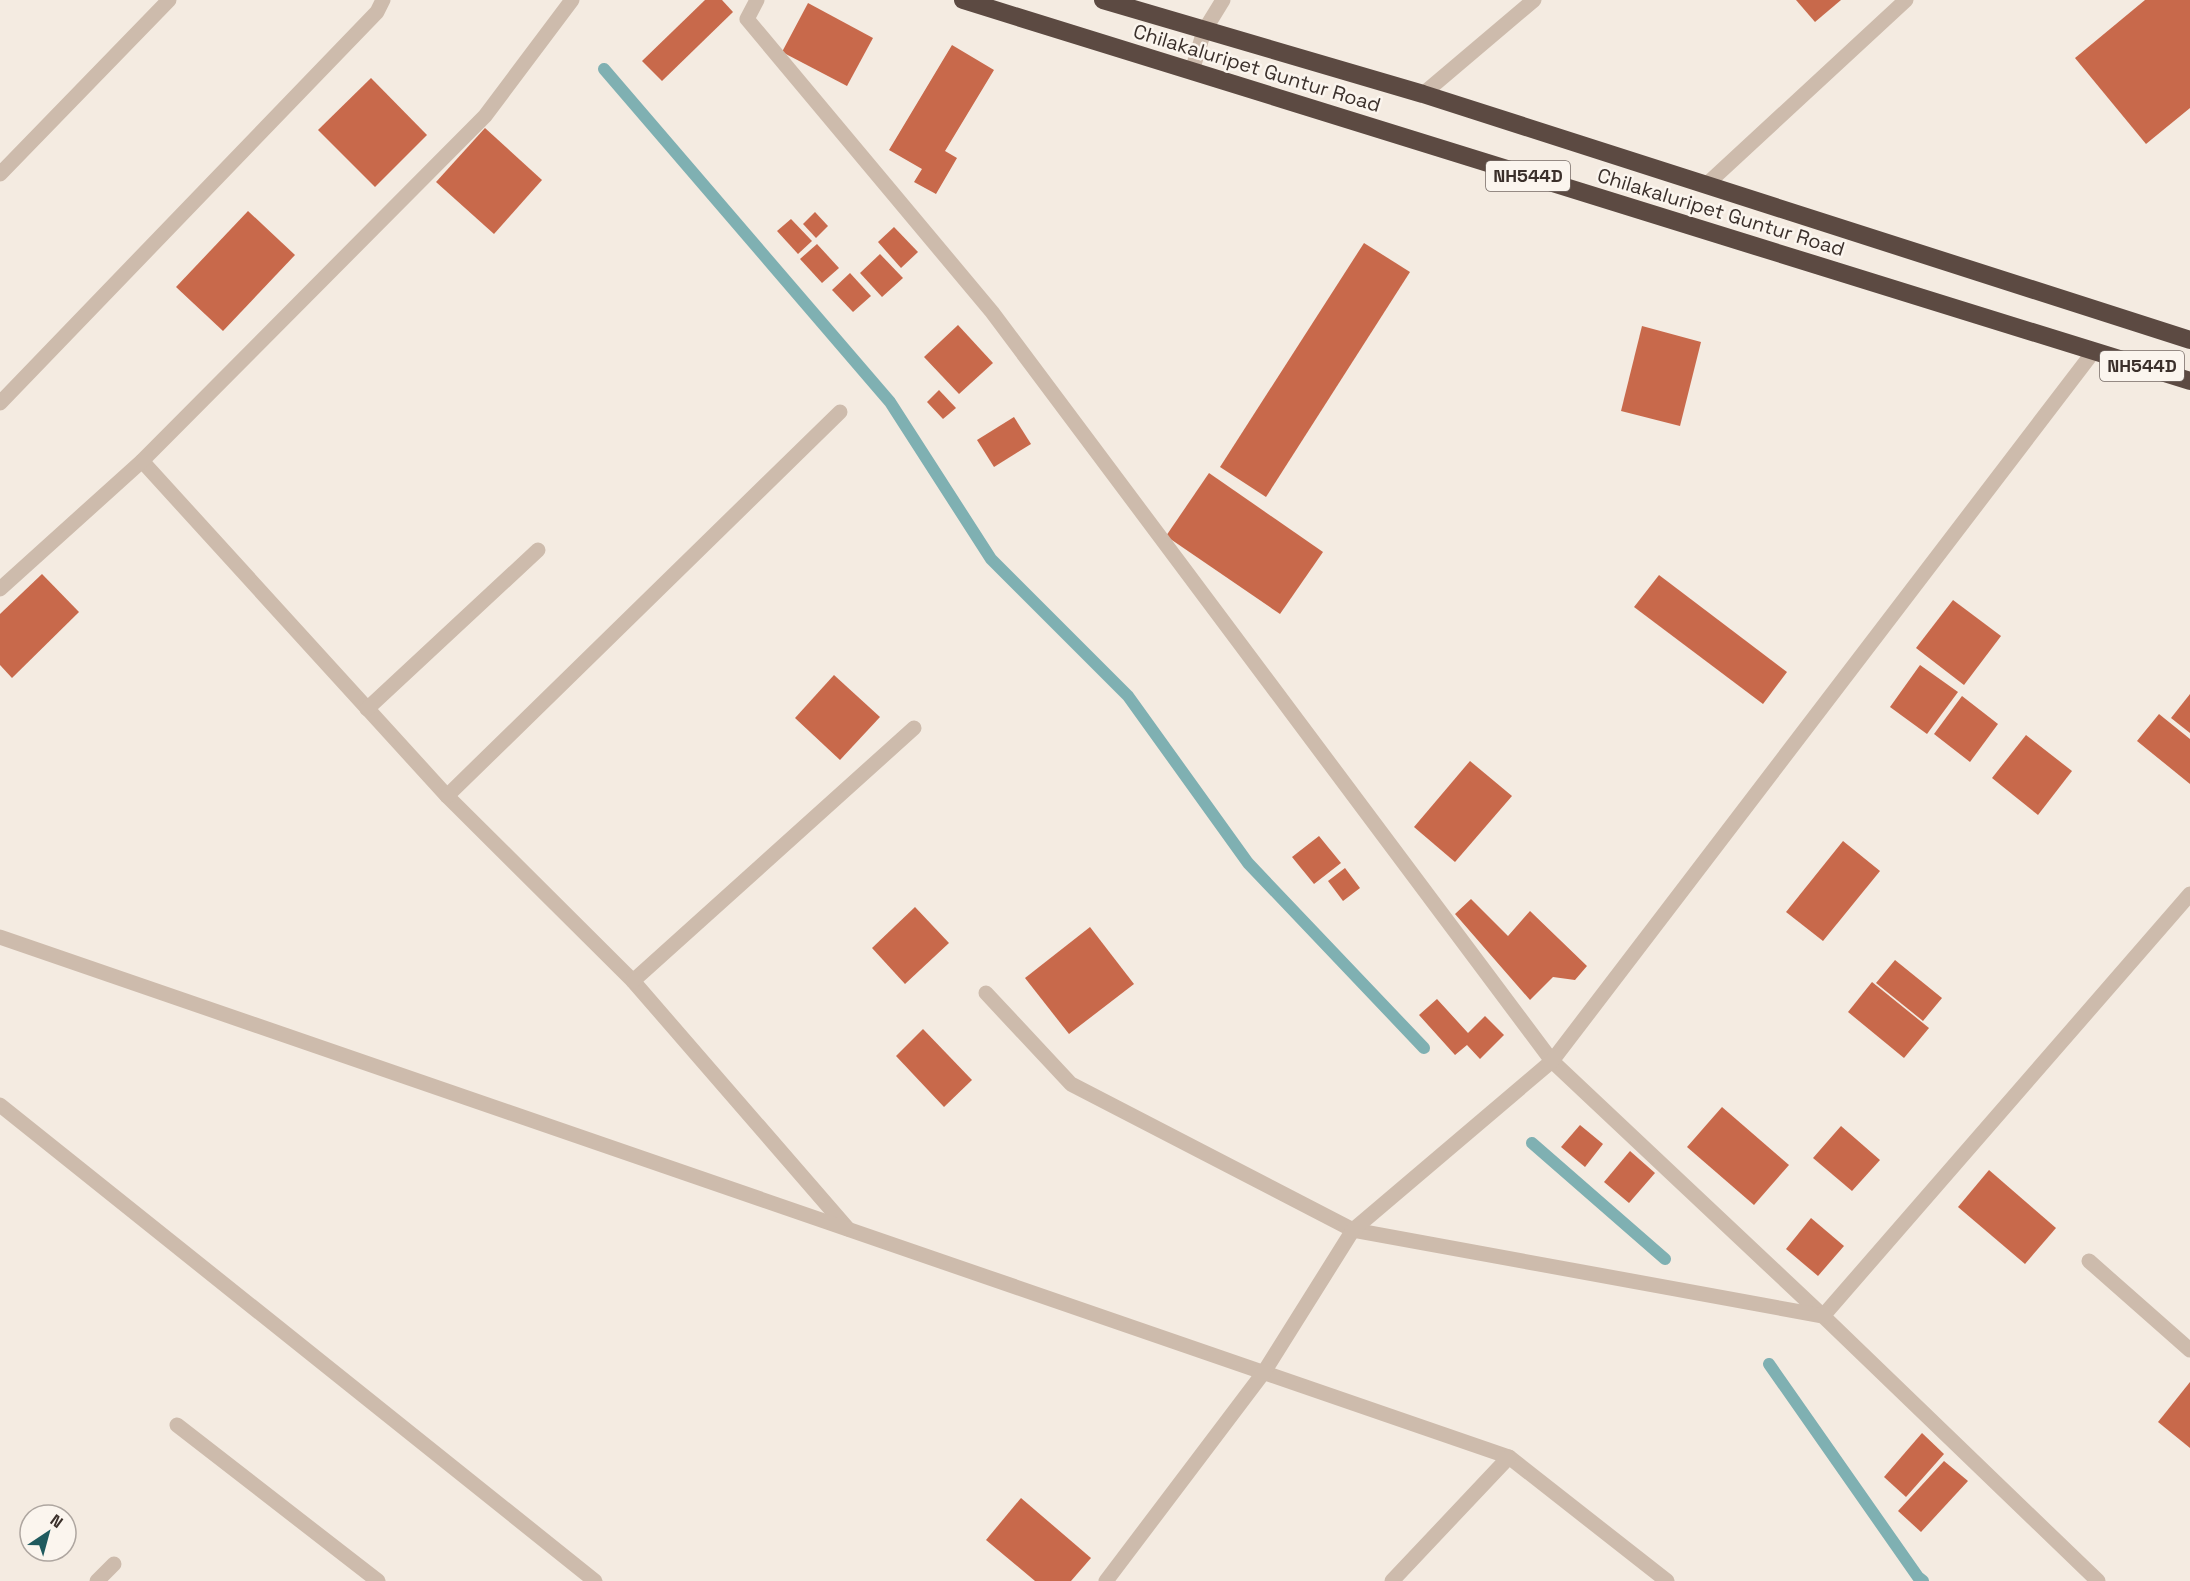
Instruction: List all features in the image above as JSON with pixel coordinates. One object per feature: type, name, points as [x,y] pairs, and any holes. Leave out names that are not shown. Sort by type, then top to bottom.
[{"type":"highway","name":"Chilakaluripet Guntur Road","points":[[963,0],[2190,381]]},
{"type":"highway","name":"Chilakaluripet Guntur Road","points":[[1103,0],[1423,94],[2190,340]]},
{"type":"street","points":[[0,174],[169,0]]},
{"type":"street","points":[[0,403],[377,12],[383,0]]},
{"type":"street","points":[[0,589],[142,461],[485,116],[572,0]]},
{"type":"street","points":[[758,0],[747,19],[992,312],[1552,1060],[1823,1316],[2098,1581]]},
{"type":"street","points":[[1192,71],[1204,31],[1223,0]]},
{"type":"street","points":[[1423,94],[1534,0]]},
{"type":"street","points":[[1707,184],[1906,0]]},
{"type":"street","points":[[1106,1581],[1264,1372],[1353,1230],[1552,1060],[2094,351]]},
{"type":"street","points":[[447,796],[840,412]]},
{"type":"street","points":[[142,461],[447,796],[633,981],[848,1229]]},
{"type":"street","points":[[367,709],[538,550]]},
{"type":"street","points":[[633,981],[914,728]]},
{"type":"street","points":[[1823,1316],[2190,894]]},
{"type":"street","points":[[0,937],[1509,1457],[1667,1581]]},
{"type":"street","points":[[986,993],[1071,1084],[1353,1230],[1823,1316]]},
{"type":"street","points":[[0,1105],[595,1581]]},
{"type":"street","points":[[2089,1261],[2190,1350]]},
{"type":"street","points":[[177,1425],[378,1581]]},
{"type":"street","points":[[1392,1581],[1509,1457]]},
{"type":"street","points":[[97,1581],[114,1564]]},
{"type":"building","points":[[705,0],[722,0],[733,12],[662,81],[642,61]]},
{"type":"building","points":[[1796,0],[1841,0],[1815,22]]},
{"type":"building","points":[[2145,0],[2190,0],[2190,108],[2146,144],[2075,58]]},
{"type":"building","points":[[808,3],[873,38],[847,86],[782,52]]},
{"type":"building","points":[[952,45],[994,70],[945,151],[957,158],[936,194],[914,182],[922,169],[889,150]]},
{"type":"building","points":[[371,78],[427,135],[375,187],[318,130]]},
{"type":"building","points":[[485,128],[542,180],[494,234],[436,182]]},
{"type":"building","points":[[248,211],[295,255],[223,331],[176,287]]},
{"type":"building","points":[[815,212],[828,226],[816,238],[803,224]]},
{"type":"building","points":[[791,219],[812,241],[798,254],[777,231]]},
{"type":"building","points":[[894,227],[918,252],[901,268],[878,242]]},
{"type":"building","points":[[1364,243],[1410,272],[1266,497],[1220,467]]},
{"type":"building","points":[[817,244],[839,268],[822,283],[800,259]]},
{"type":"building","points":[[880,254],[903,278],[882,297],[860,273]]},
{"type":"building","points":[[850,273],[871,296],[853,312],[832,290]]},
{"type":"building","points":[[958,325],[993,363],[959,394],[924,357]]},
{"type":"building","points":[[1642,326],[1701,342],[1680,426],[1621,411]]},
{"type":"building","points":[[939,390],[956,408],[943,419],[927,402]]},
{"type":"building","points":[[1014,417],[1031,444],[994,467],[977,440]]},
{"type":"building","points":[[1209,473],[1323,552],[1280,614],[1166,536]]},
{"type":"building","points":[[42,574],[79,612],[12,678],[0,665],[0,614]]},
{"type":"building","points":[[1659,575],[1787,672],[1763,704],[1634,607]]},
{"type":"building","points":[[1953,600],[2001,636],[1964,685],[1916,648]]},
{"type":"building","points":[[1920,665],[1958,692],[1927,734],[1890,707]]},
{"type":"building","points":[[834,675],[880,717],[840,760],[795,718]]},
{"type":"building","points":[[2190,694],[2190,733],[2171,718]]},
{"type":"building","points":[[1962,696],[1998,724],[1970,762],[1934,734]]},
{"type":"building","points":[[2159,714],[2190,739],[2190,784],[2137,741]]},
{"type":"building","points":[[2026,735],[2072,771],[2038,815],[1992,778]]},
{"type":"building","points":[[1470,761],[1512,796],[1455,862],[1414,827]]},
{"type":"building","points":[[1319,836],[1341,863],[1314,884],[1292,857]]},
{"type":"building","points":[[1843,841],[1880,871],[1823,941],[1786,912]]},
{"type":"building","points":[[1345,868],[1360,888],[1343,901],[1328,881]]},
{"type":"building","points":[[1471,899],[1508,936],[1530,911],[1587,966],[1575,980],[1553,977],[1530,1000],[1455,914]]},
{"type":"building","points":[[915,907],[949,943],[905,984],[872,948]]},
{"type":"building","points":[[1090,927],[1134,984],[1069,1034],[1025,978]]},
{"type":"building","points":[[1895,960],[1942,998],[1923,1021],[1876,983]]},
{"type":"building","points":[[1872,982],[1929,1028],[1904,1058],[1848,1012]]},
{"type":"building","points":[[1437,999],[1468,1033],[1485,1016],[1504,1035],[1480,1059],[1467,1045],[1455,1055],[1419,1015]]},
{"type":"building","points":[[923,1029],[972,1080],[944,1107],[896,1056]]},
{"type":"building","points":[[1722,1107],[1789,1165],[1754,1205],[1687,1147]]},
{"type":"building","points":[[1580,1125],[1603,1144],[1585,1167],[1561,1147]]},
{"type":"building","points":[[1841,1126],[1880,1160],[1852,1191],[1813,1158]]},
{"type":"building","points":[[1630,1151],[1655,1173],[1629,1203],[1604,1182]]},
{"type":"building","points":[[1989,1170],[2056,1228],[2025,1264],[1958,1207]]},
{"type":"building","points":[[1811,1218],[1844,1246],[1818,1276],[1786,1249]]},
{"type":"building","points":[[2190,1382],[2190,1448],[2158,1422]]},
{"type":"building","points":[[1922,1433],[1944,1454],[1906,1497],[1884,1477]]},
{"type":"building","points":[[1944,1461],[1968,1481],[1921,1532],[1898,1511]]},
{"type":"building","points":[[1021,1498],[1091,1558],[1071,1581],[1035,1581],[986,1540]]},
{"type":"waterway","points":[[604,69],[890,402],[991,559],[1128,696],[1248,863],[1424,1048]]},
{"type":"waterway","points":[[1532,1143],[1665,1259]]},
{"type":"waterway","points":[[1769,1364],[1923,1581]]}]
